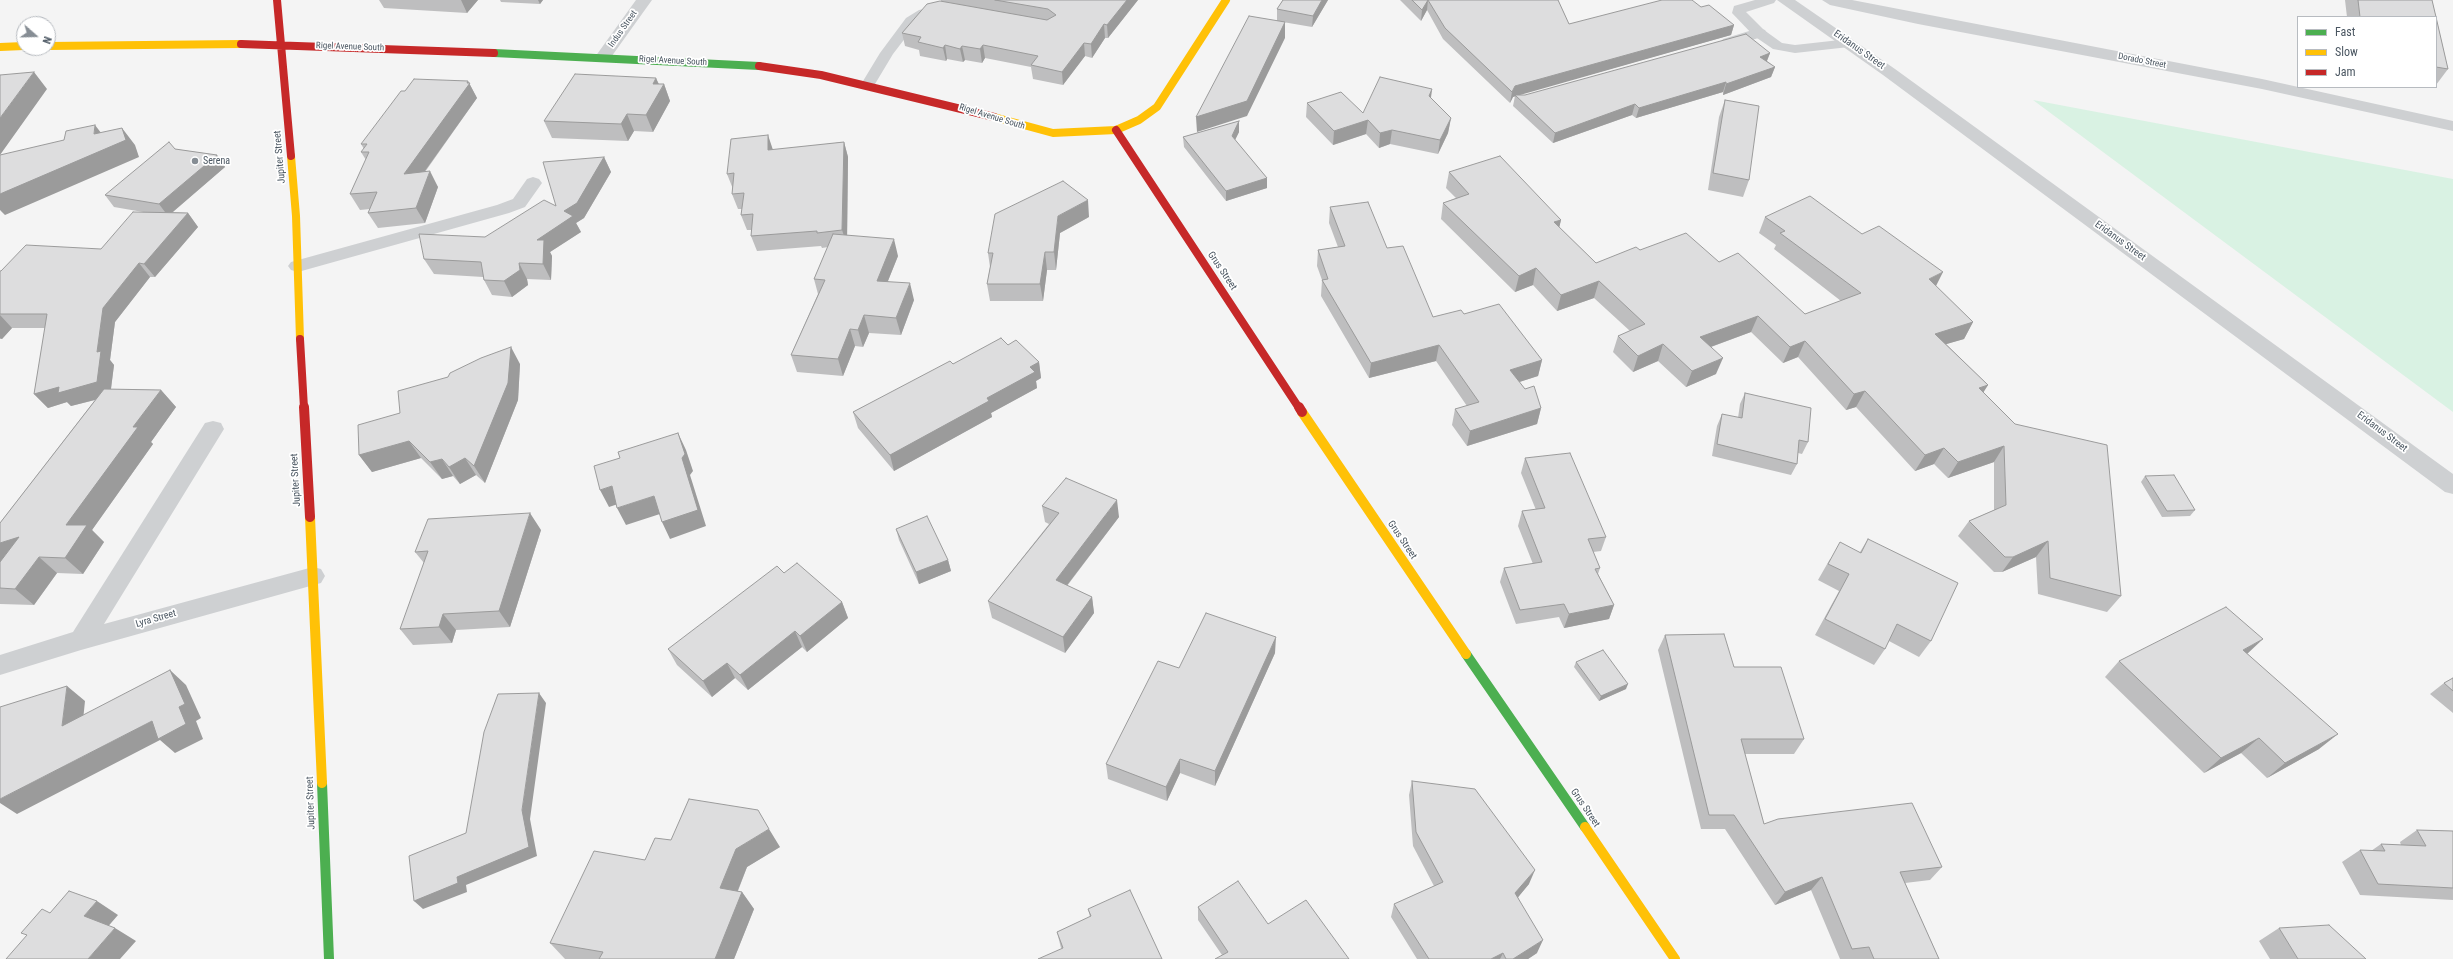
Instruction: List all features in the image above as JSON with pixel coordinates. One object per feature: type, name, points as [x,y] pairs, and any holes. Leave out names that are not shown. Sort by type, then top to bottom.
[{"type":"street","name":"Jupiter Street","points":[[277,0],[296,216],[300,348],[313,576],[329,959]]},
{"type":"street","name":"Indus Street","points":[[603,57],[644,0]]},
{"type":"street","name":"Rigel Avenue South","points":[[56,46],[281,44],[707,62],[780,68],[952,105],[1053,133],[1116,130],[1139,120],[1157,107],[1226,0]]},
{"type":"street","name":"Eridanus Street","points":[[1785,0],[1849,43],[2453,486]]},
{"type":"street","name":"Dorado Street","points":[[1830,0],[1918,19],[2262,84],[2453,126]]},
{"type":"street","points":[[1722,44],[1759,33]]},
{"type":"street","points":[[0,47],[16,46]]},
{"type":"street","name":"Grus Street","points":[[1116,130],[1357,495],[1675,959]]},
{"type":"street","points":[[298,266],[504,209],[518,203],[533,183]]},
{"type":"street","points":[[81,640],[213,429]]},
{"type":"street","name":"Lyra Street","points":[[0,665],[81,640],[313,576]]},
{"type":"lane","points":[[1769,0],[1739,9],[1741,17],[1759,33],[1778,46],[1788,49],[1849,43]]},
{"type":"lane","points":[[867,86],[887,53],[911,21],[932,11],[954,10]]},
{"type":"green space","points":[[2033,100],[2453,179],[2453,412]]},
{"type":"building","points":[[995,0],[1127,0],[1107,25],[1104,24],[1091,44],[1084,43],[1062,72],[1031,65],[1038,56],[983,45],[980,49],[962,46],[960,49],[945,45],[943,48],[918,42],[921,37],[902,33],[927,4],[940,1],[1047,20],[1056,15],[1048,9]]},
{"type":"building","points":[[1283,0],[1322,0],[1313,16],[1277,9]]},
{"type":"building","points":[[1412,0],[1428,0],[1422,10]]},
{"type":"building","points":[[1428,0],[1558,0],[1569,24],[1662,0],[1692,0],[1701,7],[1709,5],[1734,25],[1515,86],[1512,92],[1445,28]]},
{"type":"building","points":[[2358,0],[2432,0],[2436,16],[2360,16]]},
{"type":"building","points":[[1249,16],[1285,22],[1247,101],[1196,117]]},
{"type":"building","points":[[2437,21],[2448,69],[2437,67]]},
{"type":"building","points":[[1746,34],[1770,53],[1760,57],[1775,67],[1726,84],[1726,82],[1639,108],[1635,104],[1555,133],[1515,95],[1525,95]]},
{"type":"building","points":[[34,72],[0,118],[0,75]]},
{"type":"building","points":[[575,74],[656,78],[653,84],[664,84],[646,115],[627,114],[621,124],[544,121]]},
{"type":"building","points":[[1380,77],[1432,89],[1429,96],[1451,118],[1440,140],[1392,130],[1380,133],[1368,120],[1334,131],[1307,103],[1341,92],[1363,113]]},
{"type":"building","points":[[414,79],[468,81],[467,83],[470,83],[404,174],[430,171],[416,208],[368,213],[377,192],[350,194],[369,152],[361,152],[367,144],[361,144],[401,91],[405,91]]},
{"type":"building","points":[[1725,100],[1759,106],[1749,180],[1713,173]]},
{"type":"building","points":[[1239,121],[1232,136],[1267,178],[1226,191],[1183,137]]},
{"type":"building","points":[[95,125],[94,134],[122,128],[126,140],[0,194],[0,155],[64,140],[66,131]]},
{"type":"building","points":[[768,135],[768,150],[844,142],[842,230],[817,233],[817,231],[751,236],[753,214],[741,215],[744,193],[732,194],[734,173],[727,174],[731,139]]},
{"type":"building","points":[[169,142],[175,149],[217,155],[159,204],[105,195]]},
{"type":"building","points":[[1500,156],[1561,220],[1554,222],[1596,263],[1636,247],[1640,250],[1686,233],[1719,262],[1738,253],[1805,314],[1861,293],[1780,233],[1785,231],[1765,217],[1810,196],[1862,234],[1879,226],[1943,272],[1929,279],[1973,322],[1935,334],[1988,385],[1979,388],[2015,424],[2107,445],[2121,596],[2050,578],[2048,541],[2013,557],[2005,557],[1969,521],[2006,505],[2004,446],[1958,462],[1944,448],[1925,455],[1865,391],[1854,394],[1805,341],[1790,347],[1758,316],[1700,337],[1723,358],[1692,371],[1663,344],[1638,356],[1618,336],[1645,324],[1599,281],[1561,295],[1536,268],[1519,276],[1443,203],[1469,194],[1449,172]]},
{"type":"building","points":[[604,157],[577,203],[564,211],[573,216],[537,240],[544,240],[543,264],[519,263],[520,270],[504,281],[484,280],[481,262],[424,259],[419,234],[485,237],[544,200],[556,206],[543,162]]},
{"type":"building","points":[[1063,181],[1088,200],[1058,216],[1054,252],[1045,252],[1040,284],[987,284],[993,253],[988,253],[995,214]]},
{"type":"building","points":[[1368,202],[1387,248],[1403,246],[1433,317],[1461,310],[1464,314],[1499,304],[1542,360],[1510,370],[1525,389],[1534,386],[1541,408],[1470,431],[1455,409],[1479,402],[1439,345],[1371,363],[1322,280],[1328,279],[1318,250],[1345,246],[1330,207]]},
{"type":"building","points":[[133,212],[188,213],[144,264],[139,263],[103,308],[97,352],[101,351],[97,382],[58,393],[59,387],[34,394],[47,314],[0,314],[0,271],[26,245],[101,249]]},
{"type":"building","points":[[833,234],[894,239],[877,281],[910,283],[896,318],[864,315],[858,330],[850,329],[838,359],[791,355],[825,280],[814,279]]},
{"type":"building","points":[[1001,338],[1008,345],[1016,340],[1039,362],[1030,367],[1035,372],[987,398],[989,401],[890,455],[853,412],[950,361],[953,364]]},
{"type":"building","points":[[511,347],[508,383],[474,466],[465,458],[449,467],[442,459],[430,462],[409,441],[359,455],[358,425],[400,413],[398,391],[448,377],[450,373],[481,358]]},
{"type":"building","points":[[104,389],[161,390],[133,427],[138,427],[66,525],[87,525],[65,558],[39,557],[15,589],[0,588],[0,562],[19,537],[0,543],[0,523]]},
{"type":"building","points":[[1745,393],[1811,408],[1808,442],[1799,440],[1797,464],[1717,444],[1722,414],[1742,418]]},
{"type":"building","points":[[678,433],[685,454],[682,458],[698,510],[662,522],[654,496],[617,508],[612,486],[600,490],[594,466],[620,458],[618,452]]},
{"type":"building","points":[[1570,453],[1606,537],[1588,539],[1600,568],[1595,569],[1614,605],[1569,614],[1564,604],[1520,610],[1504,568],[1542,562],[1522,511],[1545,508],[1525,458]]},
{"type":"building","points":[[2174,475],[2195,510],[2167,511],[2145,476]]},
{"type":"building","points":[[1066,478],[1117,500],[1056,580],[1092,597],[1063,637],[988,601],[1059,513],[1042,506]]},
{"type":"building","points":[[530,513],[499,611],[443,614],[439,627],[400,629],[428,551],[415,552],[428,519]]},
{"type":"building","points":[[927,516],[948,560],[916,572],[896,529]]},
{"type":"building","points":[[1868,539],[1958,583],[1931,641],[1897,624],[1885,649],[1825,619],[1849,574],[1828,564],[1840,542],[1861,553]]},
{"type":"building","points":[[797,563],[842,602],[800,636],[795,631],[740,675],[727,663],[703,681],[668,649],[777,566],[784,573]]},
{"type":"building","points":[[2226,607],[2263,639],[2243,650],[2338,734],[2285,763],[2259,738],[2221,758],[2119,661]]},
{"type":"building","points":[[1206,613],[1276,637],[1215,771],[1180,759],[1166,787],[1106,764],[1158,661],[1179,668]]},
{"type":"building","points":[[1724,634],[1734,667],[1781,667],[1804,739],[1741,739],[1764,824],[1778,819],[1912,803],[1942,867],[1900,872],[1939,959],[1874,959],[1869,947],[1852,949],[1822,877],[1785,892],[1734,815],[1709,815],[1665,635]]},
{"type":"building","points":[[1603,650],[1628,684],[1601,696],[1576,662]]},
{"type":"building","points":[[170,670],[185,704],[179,707],[186,724],[158,739],[152,721],[0,799],[0,707],[67,686],[62,726]]},
{"type":"building","points":[[2453,678],[2453,691],[2444,683]]},
{"type":"building","points":[[539,693],[522,810],[529,847],[457,877],[458,883],[414,901],[409,856],[466,833],[484,732],[498,694]]},
{"type":"building","points":[[1412,781],[1475,789],[1535,870],[1515,893],[1543,940],[1513,959],[1506,959],[1503,953],[1491,959],[1429,959],[1394,904],[1443,882],[1416,832]]},
{"type":"building","points":[[689,799],[758,810],[769,829],[736,849],[720,888],[742,892],[715,959],[599,959],[603,952],[550,943],[594,851],[645,860],[655,838],[671,840]]},
{"type":"building","points":[[2417,830],[2453,831],[2453,888],[2378,884],[2360,850],[2385,851],[2381,844],[2426,846]]},
{"type":"building","points":[[1238,881],[1268,924],[1306,900],[1349,959],[1215,959],[1228,952],[1198,907]]},
{"type":"building","points":[[1130,890],[1162,959],[1038,959],[1063,948],[1057,932],[1091,916],[1088,909]]},
{"type":"building","points":[[69,891],[97,901],[84,916],[115,928],[88,959],[6,959],[27,935],[21,933],[42,909],[50,913]]},
{"type":"building","points":[[2329,925],[2366,959],[2298,959],[2279,928]]},
{"type":"traffic: fast","points":[[494,53],[759,66]]},
{"type":"traffic: fast","points":[[1466,654],[1585,827]]},
{"type":"traffic: fast","points":[[322,783],[329,959]]},
{"type":"traffic: slow","points":[[994,117],[1053,133],[1116,130],[1139,120],[1157,107],[1226,0]]},
{"type":"traffic: slow","points":[[56,46],[241,44]]},
{"type":"traffic: slow","points":[[0,47],[16,46]]},
{"type":"traffic: slow","points":[[291,156],[296,216],[300,339]]},
{"type":"traffic: slow","points":[[1302,412],[1466,654]]},
{"type":"traffic: slow","points":[[310,517],[322,783]]},
{"type":"traffic: slow","points":[[1585,827],[1675,959]]},
{"type":"traffic: jam","points":[[277,0],[291,156]]},
{"type":"traffic: jam","points":[[241,44],[494,53]]},
{"type":"traffic: jam","points":[[759,66],[821,75],[994,117]]},
{"type":"traffic: jam","points":[[1116,130],[1302,412]]},
{"type":"traffic: jam","points":[[300,339],[310,517]]},
{"type":"place","name":"Serena","points":[[195,161]]}]
